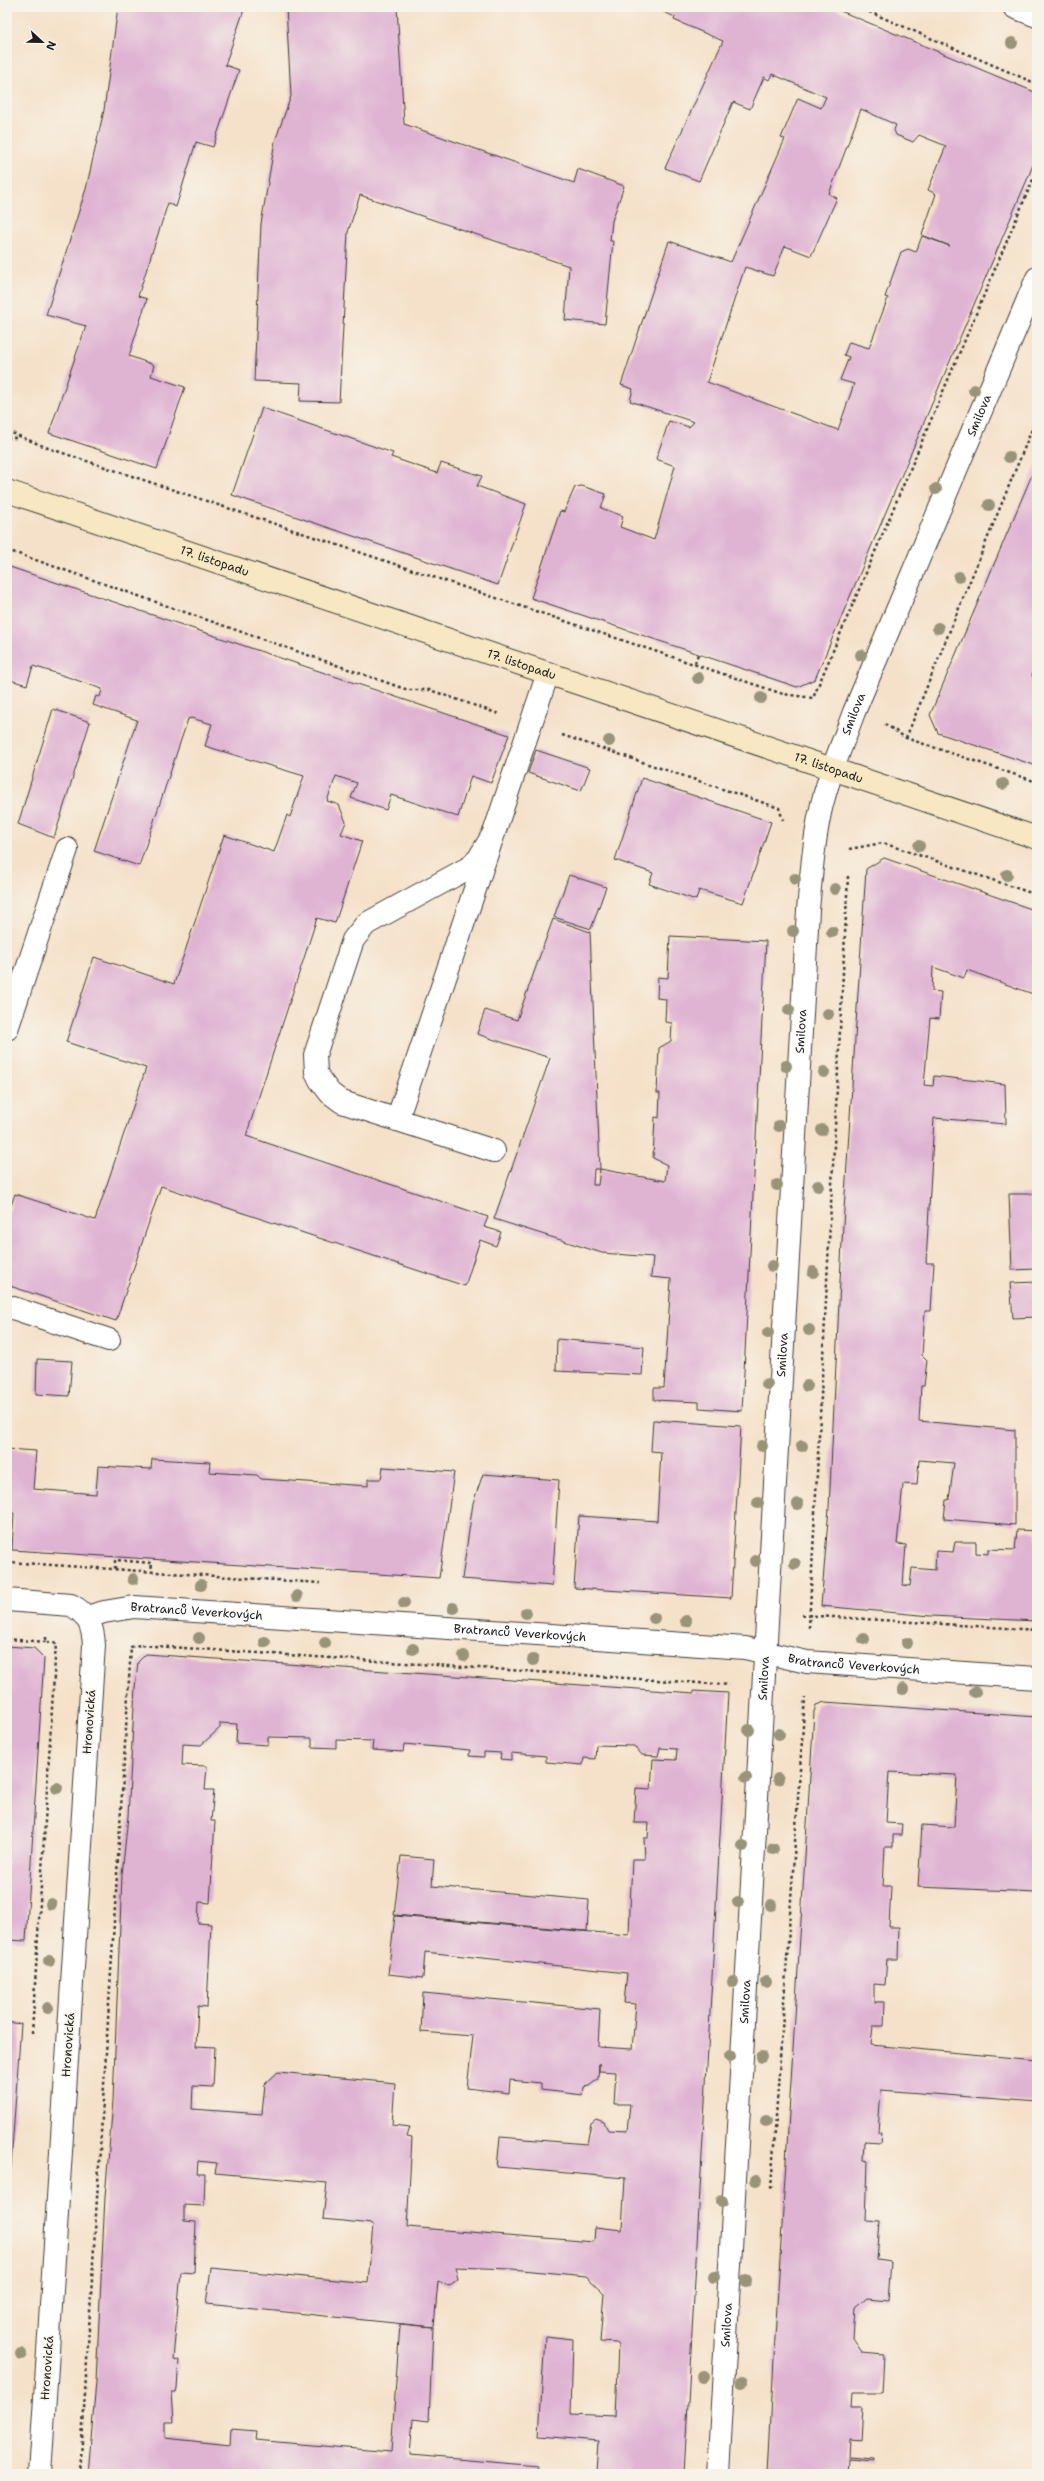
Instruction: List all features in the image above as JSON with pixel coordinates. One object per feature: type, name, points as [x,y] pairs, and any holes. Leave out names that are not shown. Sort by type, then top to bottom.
[{"type":"main road","name":"17. listopadu","points":[[7,491],[1037,838]]},
{"type":"street","points":[[1014,7],[1037,16]]},
{"type":"street","name":"Smilova","points":[[718,2474],[808,910],[820,812],[833,769],[854,712],[1037,278]]},
{"type":"street","points":[[397,1120],[548,673]]},
{"type":"street","points":[[494,833],[479,858],[470,867],[361,928],[350,949],[317,1045],[314,1059],[316,1072],[324,1087],[330,1093],[349,1104],[494,1151]]},
{"type":"street","points":[[7,1029],[67,849]]},
{"type":"street","points":[[7,1306],[109,1340]]},
{"type":"street","points":[[7,1600],[71,1605],[87,1617]]},
{"type":"street","name":"Bratranců Veverkových","points":[[87,1617],[104,1612],[134,1608],[745,1648],[807,1662],[1037,1678]]},
{"type":"street","name":"Hronovická","points":[[40,2474],[92,1680],[94,1640],[87,1617]]},
{"type":"path","points":[[858,7],[1037,84]]},
{"type":"path","points":[[7,431],[22,438],[695,663],[783,694],[813,698],[1037,170]]},
{"type":"path","points":[[906,738],[1037,417]]},
{"type":"path","points":[[7,438],[22,438]]},
{"type":"path","points":[[7,550],[408,690],[430,690],[779,808],[785,827]]},
{"type":"path","points":[[695,663],[698,654]]},
{"type":"path","points":[[881,722],[906,738],[1037,782]]},
{"type":"path","points":[[849,856],[849,848],[883,843],[1037,895]]},
{"type":"path","points":[[770,2197],[807,1662],[848,872]]},
{"type":"path","points":[[7,1517],[12,1517]]},
{"type":"path","points":[[115,1569],[115,1560],[134,1560],[152,1563],[151,1571]]},
{"type":"path","points":[[7,1639],[46,1642]]},
{"type":"path","points":[[32,2041],[56,1643]]},
{"type":"path","points":[[80,2474],[131,1647],[140,1645],[764,1688]]},
{"type":"building","points":[[118,7],[245,7],[225,65],[239,70],[213,147],[196,142],[176,207],[168,203],[138,296],[147,299],[129,356],[154,365],[151,376],[185,387],[157,469],[49,433],[86,326],[46,315],[86,189],[104,110]]},
{"type":"building","points":[[286,7],[397,7],[404,124],[574,183],[578,169],[624,186],[612,221],[610,241],[613,241],[605,324],[565,320],[569,266],[360,195],[348,232],[339,402],[300,401],[301,383],[254,381],[261,224],[275,141],[291,96]]},
{"type":"building","points":[[652,7],[831,7],[1037,93],[1037,155],[1029,175],[815,679],[797,687],[531,598],[560,511],[564,512],[575,487],[582,486],[606,494],[601,508],[623,516],[620,527],[654,540],[675,466],[656,459],[669,421],[689,427],[694,422],[630,401],[633,389],[621,385],[669,241],[731,262],[785,139],[781,138],[798,98],[821,108],[826,97],[772,74],[769,80],[764,77],[750,109],[733,102],[699,181],[665,168],[723,41],[674,20],[675,17]],"holes":[[[861,109],[896,125],[894,130],[896,135],[913,142],[919,135],[946,146],[928,190],[936,194],[922,235],[950,246],[922,236],[916,252],[908,249],[901,252],[885,297],[888,298],[869,348],[849,342],[844,355],[849,357],[840,380],[854,384],[838,430],[707,382],[745,267],[773,276],[785,246],[811,256],[837,198],[829,194]]]},
{"type":"building","points":[[262,408],[393,453],[391,457],[437,473],[441,463],[482,476],[477,486],[526,504],[498,585],[232,495]]},
{"type":"building","points":[[1037,463],[1037,663],[1032,675],[1037,685],[1037,766],[938,733],[930,715]]},
{"type":"building","points":[[7,566],[509,735],[491,783],[471,776],[458,817],[391,795],[386,810],[351,798],[357,783],[336,776],[327,801],[339,805],[346,822],[341,834],[362,841],[335,923],[317,918],[246,1136],[488,1217],[484,1227],[501,1232],[496,1246],[480,1240],[465,1286],[161,1186],[116,1321],[7,1285],[7,1217],[15,1194],[95,1220],[146,1068],[66,1042],[94,957],[174,984],[224,835],[274,852],[287,815],[290,817],[304,776],[205,746],[212,724],[191,718],[188,719],[139,866],[94,851],[137,720],[93,705],[96,696],[100,697],[102,689],[65,676],[33,666],[27,685],[7,679]]},
{"type":"building","points":[[53,709],[90,722],[54,838],[18,824]]},
{"type":"building","points":[[536,750],[590,768],[581,791],[528,773]]},
{"type":"building","points":[[642,778],[771,822],[743,903],[699,890],[696,900],[649,884],[653,873],[615,860]]},
{"type":"building","points":[[884,858],[1037,911],[1037,1002],[1032,1000],[1033,994],[967,970],[964,978],[933,967],[932,991],[941,992],[939,1019],[930,1018],[924,1085],[933,1086],[934,1076],[1005,1084],[1006,1124],[934,1118],[926,1263],[934,1263],[931,1311],[925,1311],[922,1355],[927,1360],[924,1386],[921,1386],[919,1421],[1015,1430],[1015,1525],[944,1519],[946,1500],[949,1500],[954,1463],[919,1460],[917,1485],[903,1484],[897,1544],[906,1545],[903,1585],[910,1586],[912,1568],[935,1570],[936,1551],[953,1552],[955,1542],[976,1542],[976,1553],[988,1554],[988,1549],[1015,1550],[1017,1530],[1037,1531],[1037,1621],[931,1616],[821,1606],[829,1508],[842,1241],[866,869]]},
{"type":"building","points":[[569,875],[606,887],[591,929],[554,917]]},
{"type":"building","points":[[553,919],[590,932],[600,1169],[665,1181],[667,1165],[653,1158],[655,1117],[659,1118],[660,1093],[657,1093],[659,1048],[671,1041],[672,1023],[665,1022],[666,999],[657,998],[658,977],[668,978],[670,936],[766,941],[742,1411],[699,1408],[699,1402],[654,1400],[654,1388],[664,1388],[671,1279],[651,1277],[653,1257],[602,1253],[494,1219],[550,1058],[477,1034],[485,1010],[517,1020]],"holes":[[[594,1169],[600,1169],[598,1185],[593,1185]]]},
{"type":"building","points":[[1009,1194],[1037,1194],[1037,1269],[1012,1270]]},
{"type":"building","points":[[1037,1282],[1037,1317],[1013,1318],[1010,1283]]},
{"type":"building","points":[[557,1339],[644,1347],[642,1375],[556,1371]]},
{"type":"building","points":[[37,1359],[72,1361],[69,1396],[36,1394]]},
{"type":"building","points":[[653,1420],[741,1426],[731,1598],[574,1588],[579,1516],[657,1521],[661,1452],[651,1451]]},
{"type":"building","points":[[7,1449],[36,1451],[33,1489],[96,1494],[98,1466],[151,1469],[152,1459],[210,1462],[209,1472],[257,1475],[261,1479],[368,1486],[368,1479],[381,1479],[383,1467],[454,1472],[439,1578],[12,1550],[14,1513],[7,1512]]},
{"type":"building","points":[[483,1474],[559,1480],[552,1586],[462,1579],[473,1503]]},
{"type":"building","points":[[7,1646],[34,1648],[44,1658],[26,1941],[7,1940]]},
{"type":"building","points":[[146,1654],[694,1693],[694,1691],[728,1693],[684,2474],[597,2474],[599,2441],[539,2436],[545,2336],[573,2339],[571,2414],[615,2416],[618,2346],[616,2343],[600,2342],[604,2293],[586,2276],[512,2269],[455,2267],[458,2279],[449,2286],[438,2281],[434,2327],[206,2304],[211,2268],[368,2283],[373,2224],[323,2219],[327,2183],[215,2173],[217,2163],[198,2161],[197,2174],[205,2174],[204,2206],[184,2205],[184,2221],[196,2222],[194,2273],[181,2272],[173,2359],[179,2360],[177,2388],[176,2392],[172,2392],[174,2422],[165,2422],[165,2438],[230,2445],[231,2429],[256,2431],[255,2440],[391,2452],[400,2324],[433,2327],[429,2421],[413,2419],[410,2455],[538,2466],[537,2474],[88,2474],[96,2382],[105,2197],[113,2101],[122,1875],[128,1816],[135,1688],[138,1662]],"holes":[[[220,1723],[237,1724],[236,1743],[268,1745],[268,1737],[312,1738],[312,1747],[336,1748],[336,1740],[373,1741],[372,1750],[403,1752],[404,1744],[470,1750],[469,1756],[484,1757],[484,1752],[501,1753],[500,1759],[511,1760],[511,1753],[546,1756],[546,1762],[583,1765],[584,1758],[595,1759],[596,1745],[634,1746],[642,1755],[658,1756],[660,1748],[677,1749],[676,1760],[653,1759],[651,1789],[636,1788],[634,1823],[649,1823],[648,1838],[644,1838],[645,1859],[632,1859],[629,1935],[395,1916],[388,1974],[423,1978],[425,1952],[627,1973],[624,2003],[636,2004],[632,2049],[598,2047],[600,2009],[423,1993],[421,2032],[473,2036],[467,2088],[509,2093],[510,2080],[541,2083],[541,2090],[583,2095],[584,2087],[589,2086],[598,2079],[599,2063],[599,2071],[616,2072],[614,2104],[630,2104],[627,2131],[608,2130],[604,2122],[596,2119],[591,2123],[587,2144],[500,2137],[497,2167],[625,2178],[622,2230],[595,2227],[594,2242],[407,2227],[412,2138],[407,2137],[410,2127],[392,2125],[395,2083],[278,2072],[265,2084],[262,2114],[192,2109],[193,2086],[213,2087],[215,2047],[196,2046],[198,2006],[207,2007],[211,1924],[198,1923],[199,1902],[210,1903],[215,1821],[211,1821],[214,1790],[205,1790],[207,1766],[182,1765],[183,1744],[201,1745],[220,1728]]]},
{"type":"building","points":[[825,1702],[1037,1717],[1037,1892],[918,1887],[922,1825],[954,1827],[957,1775],[889,1772],[886,1823],[902,1824],[901,1835],[893,1835],[893,1847],[885,1847],[883,1886],[891,1886],[889,1927],[899,1927],[898,1959],[887,1959],[885,1985],[874,1984],[874,2002],[885,2002],[884,2026],[873,2026],[871,2045],[1037,2060],[1037,2102],[881,2090],[878,2132],[881,2132],[880,2143],[864,2142],[863,2160],[868,2161],[866,2221],[880,2222],[877,2260],[891,2262],[888,2300],[867,2298],[855,2308],[853,2340],[862,2353],[884,2355],[882,2393],[852,2393],[851,2408],[863,2408],[861,2440],[849,2439],[848,2457],[874,2459],[874,2461],[848,2459],[847,2474],[768,2474],[775,2338],[814,1712],[816,1705]]},
{"type":"building","points":[[401,1856],[434,1859],[432,1886],[589,1900],[587,1931],[394,1915]]},
{"type":"building","points":[[7,2022],[21,2024],[8,2206],[7,2206]]}]
